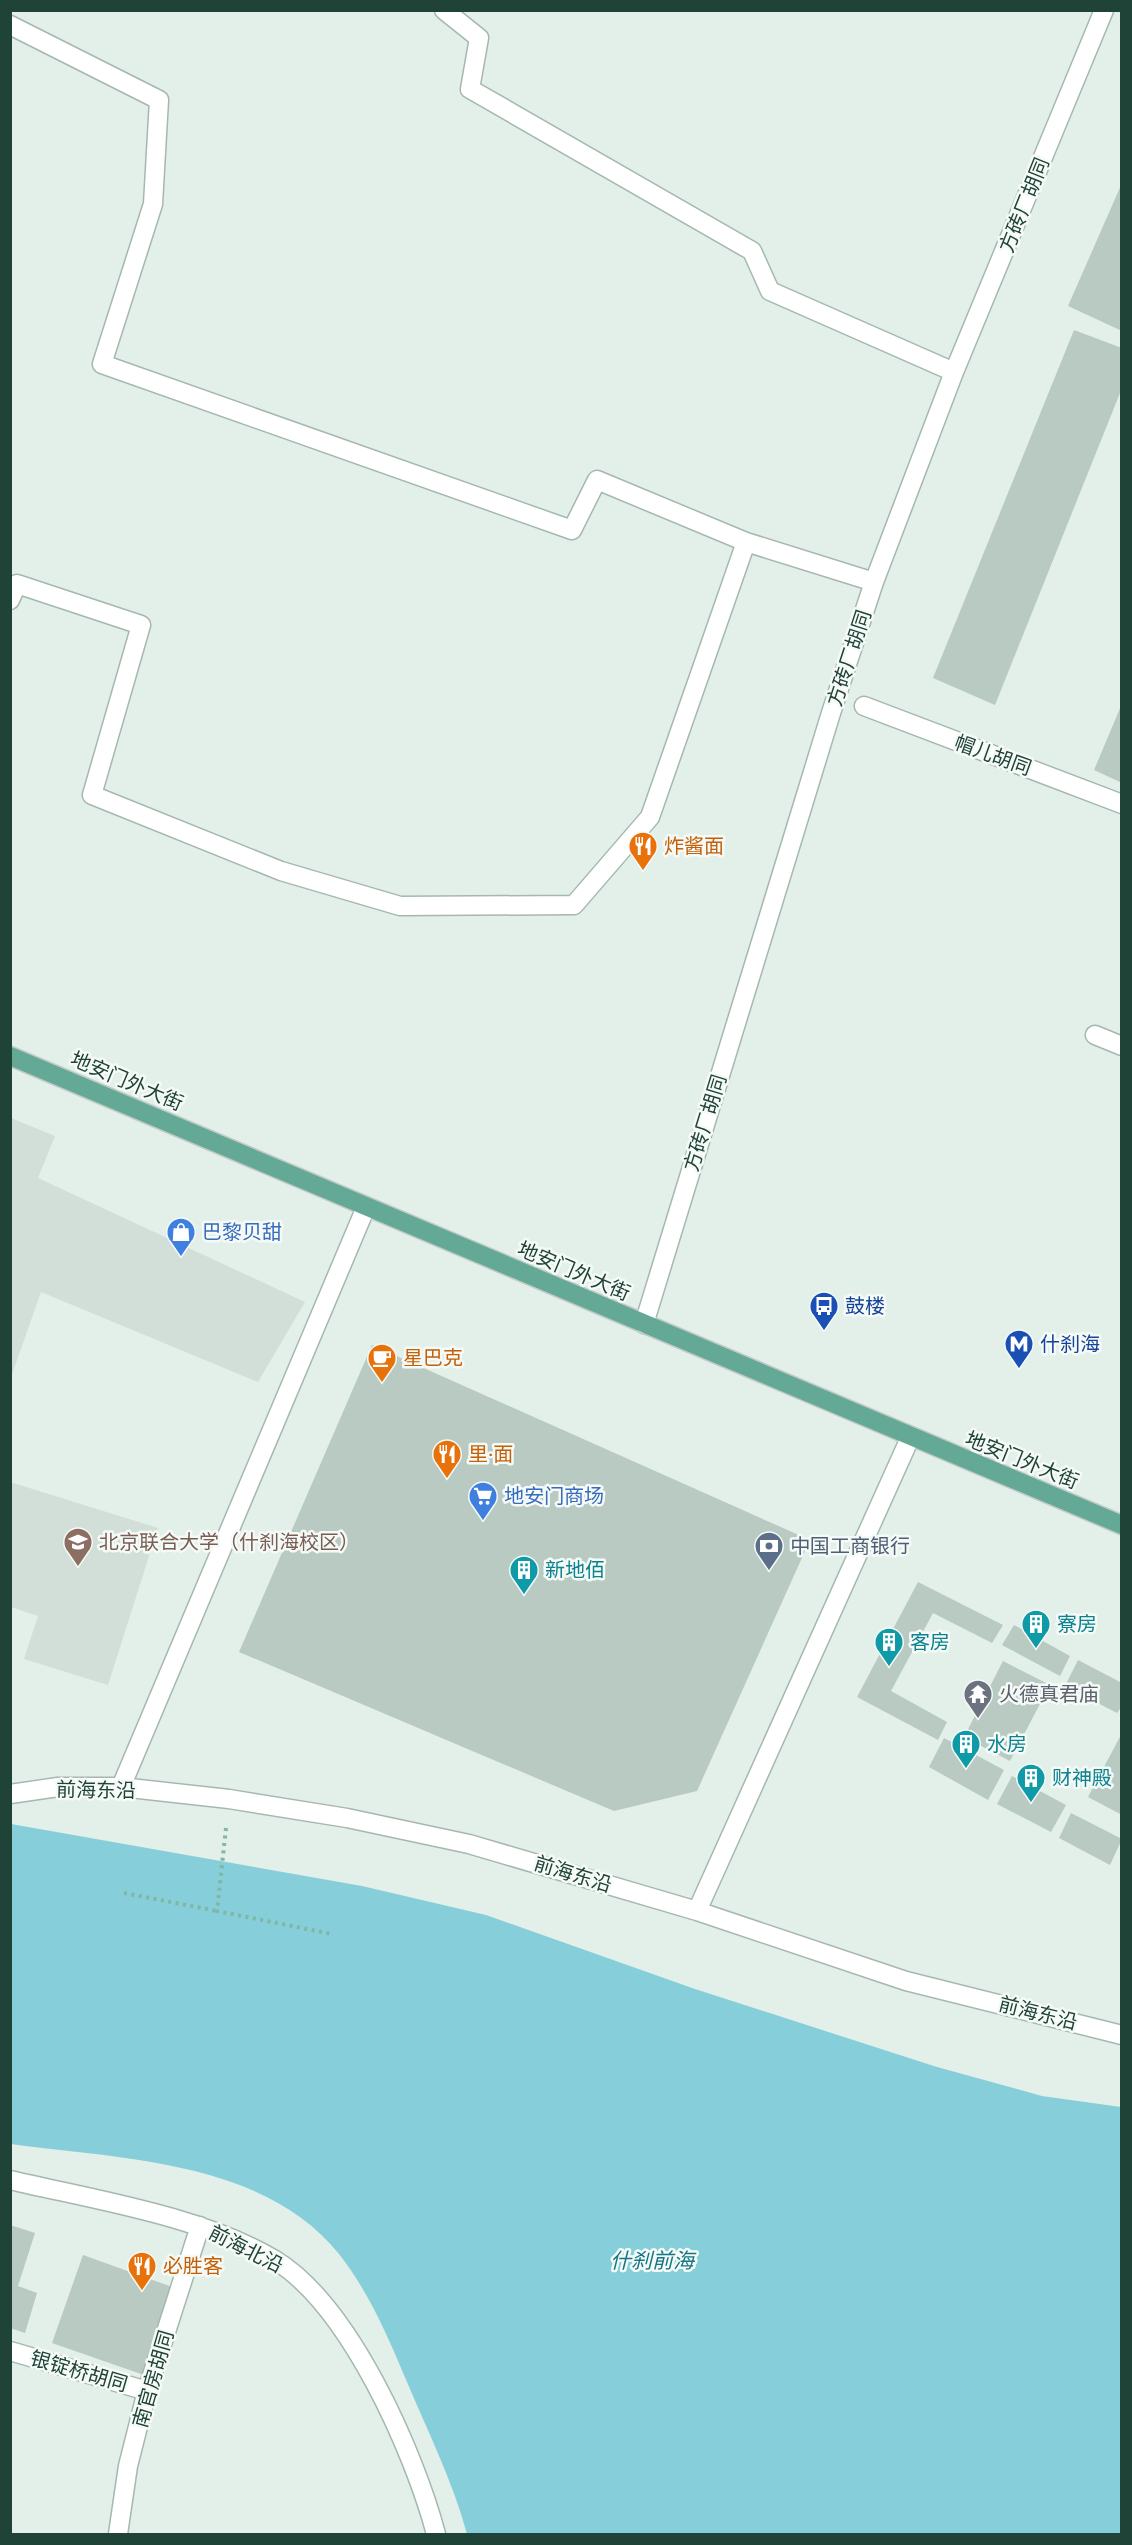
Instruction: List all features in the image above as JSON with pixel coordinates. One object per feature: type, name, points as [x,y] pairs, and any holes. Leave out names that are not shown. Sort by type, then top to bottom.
[{"type":"main road","name":"地安门外大街","points":[[10,1056],[910,1438],[1122,1525]]},
{"type":"street","points":[[444,10],[479,38],[470,89],[752,251],[770,291],[954,372]]},
{"type":"street","name":"方砖厂胡同","points":[[644,1324],[831,714],[874,582],[954,372],[1104,10]]},
{"type":"street","points":[[10,25],[159,100],[153,204],[102,364],[572,530],[597,480],[746,542],[874,582]]},
{"type":"street","points":[[10,600],[17,584],[141,625],[92,795],[281,872],[400,906],[574,905],[650,817],[746,542]]},
{"type":"street","name":"帽儿胡同","points":[[864,706],[1122,804]]},
{"type":"street","points":[[1095,1035],[1122,1046]]},
{"type":"street","points":[[120,1787],[366,1207]]},
{"type":"street","points":[[696,1911],[910,1438]]},
{"type":"street","name":"前海东沿","points":[[10,1794],[58,1787],[120,1787],[229,1799],[347,1818],[469,1844],[696,1911],[906,1981],[1122,2035]]},
{"type":"street","name":"前海北沿","points":[[10,2180],[200,2226],[276,2261],[314,2293],[363,2360],[409,2453],[424,2491],[436,2535]]},
{"type":"street","name":"南官房胡同","points":[[118,2535],[128,2466],[147,2391],[200,2226]]},
{"type":"street","name":"银锭桥胡同","points":[[10,2351],[147,2391]]},
{"type":"path","points":[[217,1911],[229,1799]]},
{"type":"path","points":[[124,1893],[332,1934]]},
{"type":"shaded area","points":[[11,1118],[55,1136],[38,1178],[305,1302],[258,1382],[41,1292],[11,1377]]},
{"type":"shaded area","name":"北京联合大学（什刹海校区）","points":[[10,1482],[158,1528],[108,1685],[24,1659],[38,1616],[11,1607]]},
{"type":"water","name":"什刹前海","points":[[11,1824],[362,1886],[486,1915],[695,1989],[937,2067],[1042,2096],[1121,2107],[1121,2534],[467,2534],[440,2457],[377,2315],[360,2284],[339,2254],[308,2223],[271,2199],[231,2182],[188,2169],[98,2154],[11,2144]]},
{"type":"building","points":[[1122,183],[1122,331],[1068,306]]},
{"type":"building","points":[[1074,330],[1122,348],[1122,388],[995,705],[933,678]]},
{"type":"building","points":[[1122,706],[1122,783],[1094,770]]},
{"type":"building","name":"新地佰","points":[[372,1345],[810,1540],[697,1791],[614,1811],[239,1652]]},
{"type":"building","name":"客房","points":[[918,1582],[1003,1625],[992,1643],[933,1613],[891,1691],[947,1722],[938,1740],[857,1697]]},
{"type":"building","name":"寮房","points":[[1014,1625],[1070,1656],[1060,1676],[1002,1645]]},
{"type":"building","points":[[1078,1660],[1122,1683],[1122,1706],[1117,1713],[1065,1686]]},
{"type":"building","points":[[1003,1661],[1050,1685],[1010,1761],[964,1737]]},
{"type":"building","points":[[1122,1733],[1122,1815],[1088,1797]]},
{"type":"building","name":"水房","points":[[944,1738],[1004,1770],[988,1800],[929,1767]]},
{"type":"building","name":"财神殿","points":[[1012,1776],[1066,1805],[1051,1832],[997,1804]]},
{"type":"building","points":[[1071,1813],[1122,1839],[1110,1865],[1059,1838]]},
{"type":"building","points":[[10,2225],[35,2233],[18,2286],[37,2293],[25,2333],[10,2328]]},
{"type":"building","points":[[83,2255],[175,2288],[144,2375],[52,2343]]},
{"type":"place","name":"炸酱面","points":[[643,872]]},
{"type":"place","name":"巴黎贝甜","points":[[181,1258]]},
{"type":"place","name":"鼓楼","points":[[824,1332]]},
{"type":"place","name":"什刹海","points":[[1019,1370]]},
{"type":"place","name":"星巴克","points":[[382,1384]]},
{"type":"place","name":"里·面","points":[[447,1480]]},
{"type":"place","name":"地安门商场","points":[[483,1522]]},
{"type":"place","name":"北京联合大学（什刹海校区）","points":[[78,1568]]},
{"type":"place","name":"中国工商银行","points":[[769,1572]]},
{"type":"place","name":"新地佰","points":[[524,1596]]},
{"type":"place","name":"寮房","points":[[1036,1650]]},
{"type":"place","name":"客房","points":[[889,1668]]},
{"type":"place","name":"火德真君庙","points":[[978,1720]]},
{"type":"place","name":"水房","points":[[966,1770]]},
{"type":"place","name":"财神殿","points":[[1031,1804]]},
{"type":"place","name":"必胜客","points":[[142,2292]]}]
